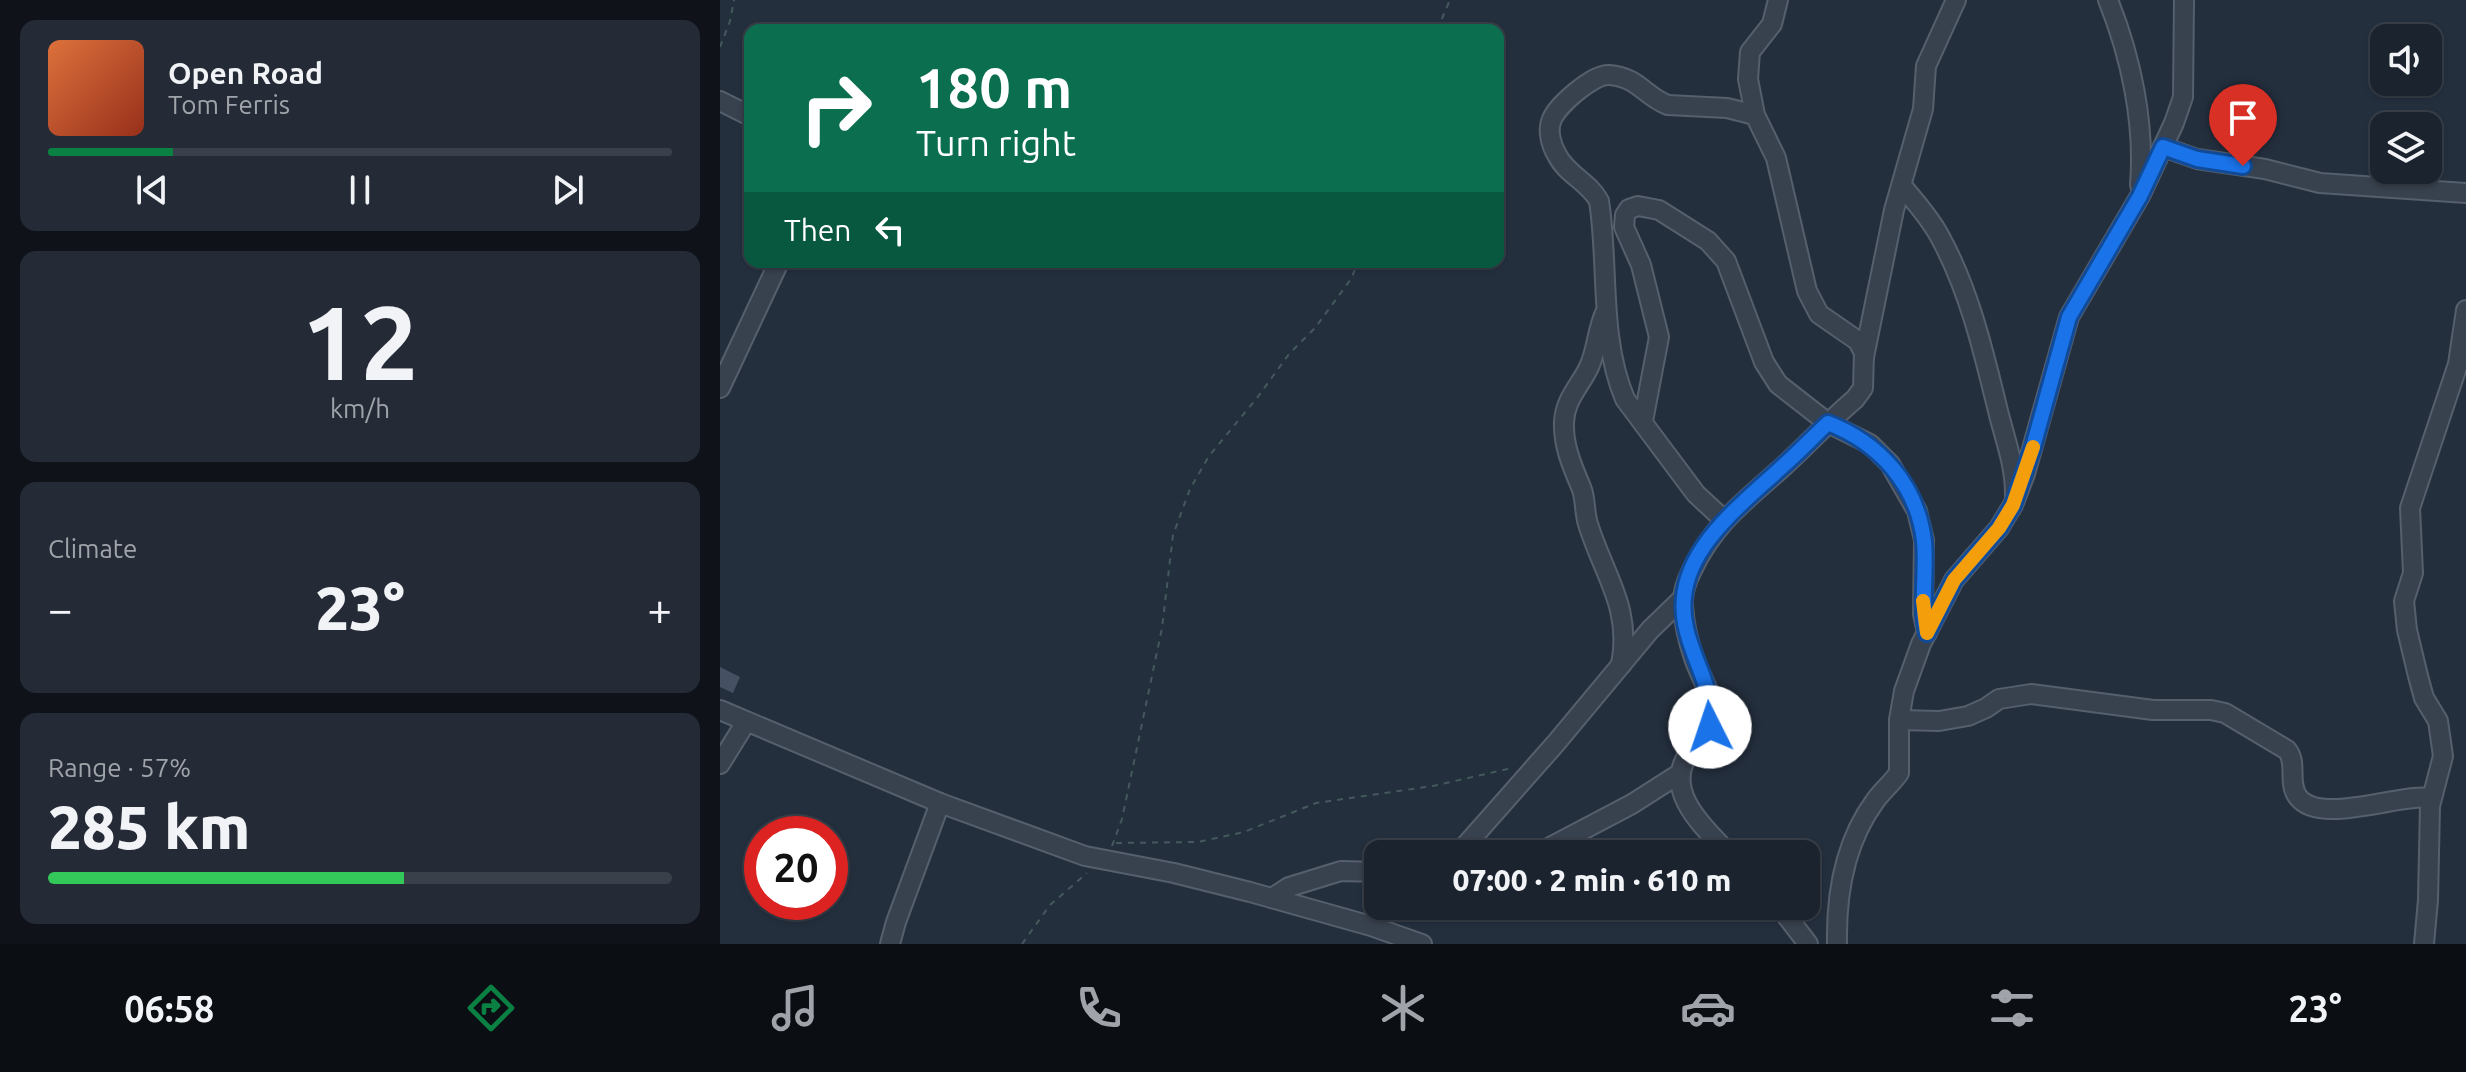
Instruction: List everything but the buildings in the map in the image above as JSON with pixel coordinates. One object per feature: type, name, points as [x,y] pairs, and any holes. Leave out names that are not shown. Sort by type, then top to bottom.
[{"type":"street","points":[[1778,0],[1772,24],[1750,52],[1748,79],[1755,115],[1776,158],[1807,291],[1819,314],[1858,341],[1864,357]]},
{"type":"street","points":[[1716,840],[1693,814],[1682,790],[1679,774],[1682,763],[1710,727],[1712,716],[1708,690],[1694,660],[1685,625],[1682,599],[1705,543],[1724,520],[1855,399],[1863,388],[1864,357],[1891,224],[1923,109],[1926,66],[1956,0]]},
{"type":"street","points":[[1837,944],[1842,876],[1850,848],[1875,801],[1899,773],[1899,720],[1904,691],[1927,633],[1954,580],[1999,528],[2015,501],[2069,317],[2140,196],[2183,97],[2184,0]]},
{"type":"street","points":[[2114,6],[2140,131],[2143,157],[2140,196]]},
{"type":"street","points":[[1724,520],[1696,494],[1625,399],[1618,381],[1608,307],[1599,201],[1593,191],[1556,155],[1549,129],[1552,117],[1593,78],[1607,75],[1639,84],[1668,105],[1727,108],[1755,115]]},
{"type":"street","points":[[720,101],[744,113]]},
{"type":"street","points":[[2163,147],[2197,159],[2265,169],[2320,183],[2466,193]]},
{"type":"street","points":[[1902,186],[1938,232],[1976,323],[2015,477],[2015,501]]},
{"type":"street","points":[[1643,421],[1659,337],[1641,265],[1624,227],[1625,215],[1629,209],[1638,206],[1659,210],[1673,217],[1720,253],[1726,261],[1764,362],[1778,384],[1828,423],[1870,444],[1890,464],[1912,500],[1924,540],[1923,614],[1927,633]]},
{"type":"street","points":[[720,388],[776,268]]},
{"type":"street","points":[[1608,307],[1599,324],[1589,366],[1566,408],[1564,437],[1575,478],[1582,489],[1587,522],[1620,601],[1625,636],[1621,665]]},
{"type":"street","points":[[2424,944],[2431,798],[2443,756],[2438,721],[2424,698],[2404,610],[2413,573],[2410,508],[2458,364],[2466,310]]},
{"type":"street","points":[[1470,840],[1650,630],[1682,599]]},
{"type":"street","points":[[1899,720],[1939,721],[1968,716],[1999,699],[2031,694],[2153,710],[2211,710],[2225,713],[2287,750],[2292,755],[2295,794],[2311,805],[2327,809],[2364,807],[2416,796],[2431,798]]},
{"type":"street","points":[[720,710],[940,803],[1085,856],[1110,852],[1174,873],[1371,926],[1422,944]]},
{"type":"street","points":[[720,764],[746,722]]},
{"type":"street","points":[[1564,840],[1632,804],[1679,774]]},
{"type":"street","points":[[890,944],[940,803]]},
{"type":"street","points":[[1272,898],[1289,887],[1341,871],[1364,872]]},
{"type":"street","points":[[1790,920],[1808,944]]},
{"type":"path","points":[[720,47],[734,0]]},
{"type":"path","points":[[1440,24],[1450,0]]},
{"type":"path","points":[[1022,944],[1050,905],[1110,852],[1122,819],[1162,628],[1173,535],[1190,489],[1209,456],[1289,354],[1315,328],[1351,279],[1356,268]]},
{"type":"path","points":[[1110,852],[1198,842],[1244,832],[1316,803],[1433,786],[1514,768]]},
{"type":"slow traffic","points":[[1923,601],[1927,633],[1954,580],[1999,528],[2013,505],[2033,447]]},
{"type":"route","points":[[1710,727],[1712,716],[1708,690],[1694,660],[1682,599],[1705,543],[1731,511],[1828,423],[1870,444],[1890,464],[1917,511],[1924,540],[1923,614],[1927,633],[1954,580],[1999,528],[2013,505],[2025,474],[2069,317],[2140,196],[2163,147],[2197,159],[2243,166]]}]
